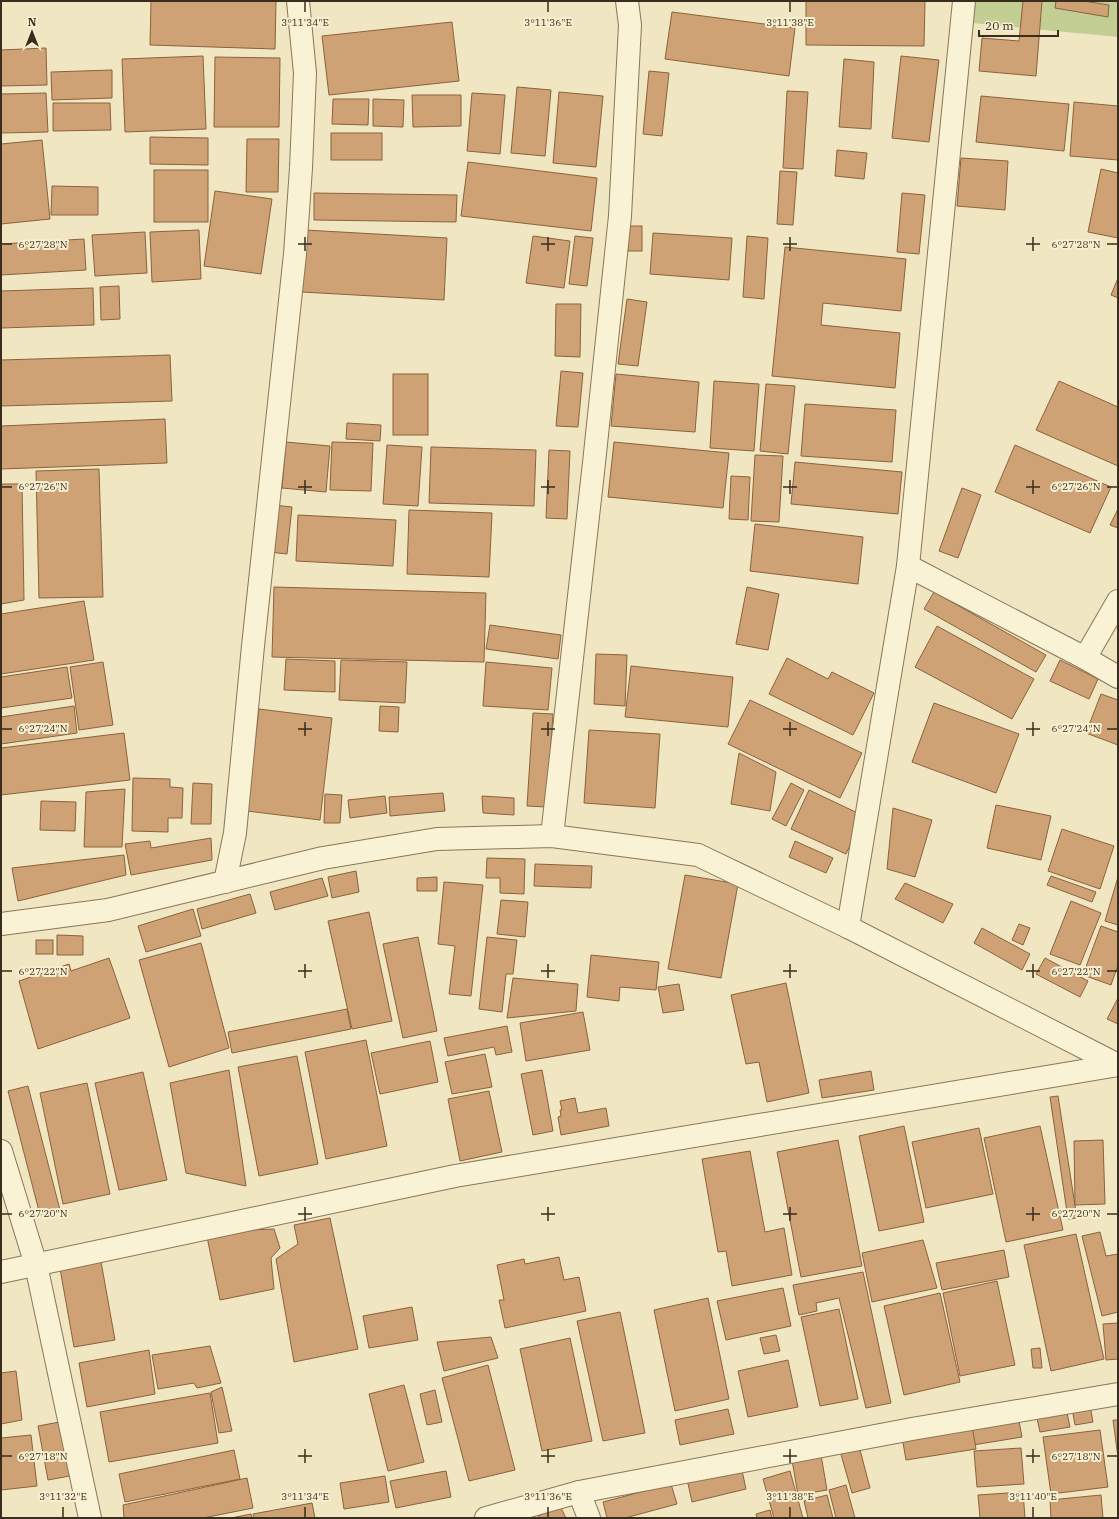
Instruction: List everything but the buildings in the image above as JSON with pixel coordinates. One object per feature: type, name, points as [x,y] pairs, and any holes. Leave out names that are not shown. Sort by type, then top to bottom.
[{"type":"street","points":[[226,882],[235,833],[295,254],[301,168],[305,73],[298,1]]},
{"type":"street","points":[[552,836],[620,216],[630,25],[627,1]]},
{"type":"street","points":[[848,927],[908,566],[964,1]]},
{"type":"street","points":[[908,566],[1085,658],[1118,677]]},
{"type":"street","points":[[1085,658],[1118,601]]},
{"type":"street","points":[[1,924],[108,910],[323,858],[437,839],[552,836],[698,855],[848,927],[1118,1065]]},
{"type":"street","points":[[1,1272],[455,1176],[1118,1065]]},
{"type":"street","points":[[1,1151],[36,1265],[90,1518]]},
{"type":"street","points":[[486,1518],[579,1492],[912,1429],[1118,1394]]},
{"type":"street","points":[[579,1492],[589,1518]]},
{"type":"green space","points":[[968,1],[1118,1],[1118,37],[972,23]]}]
